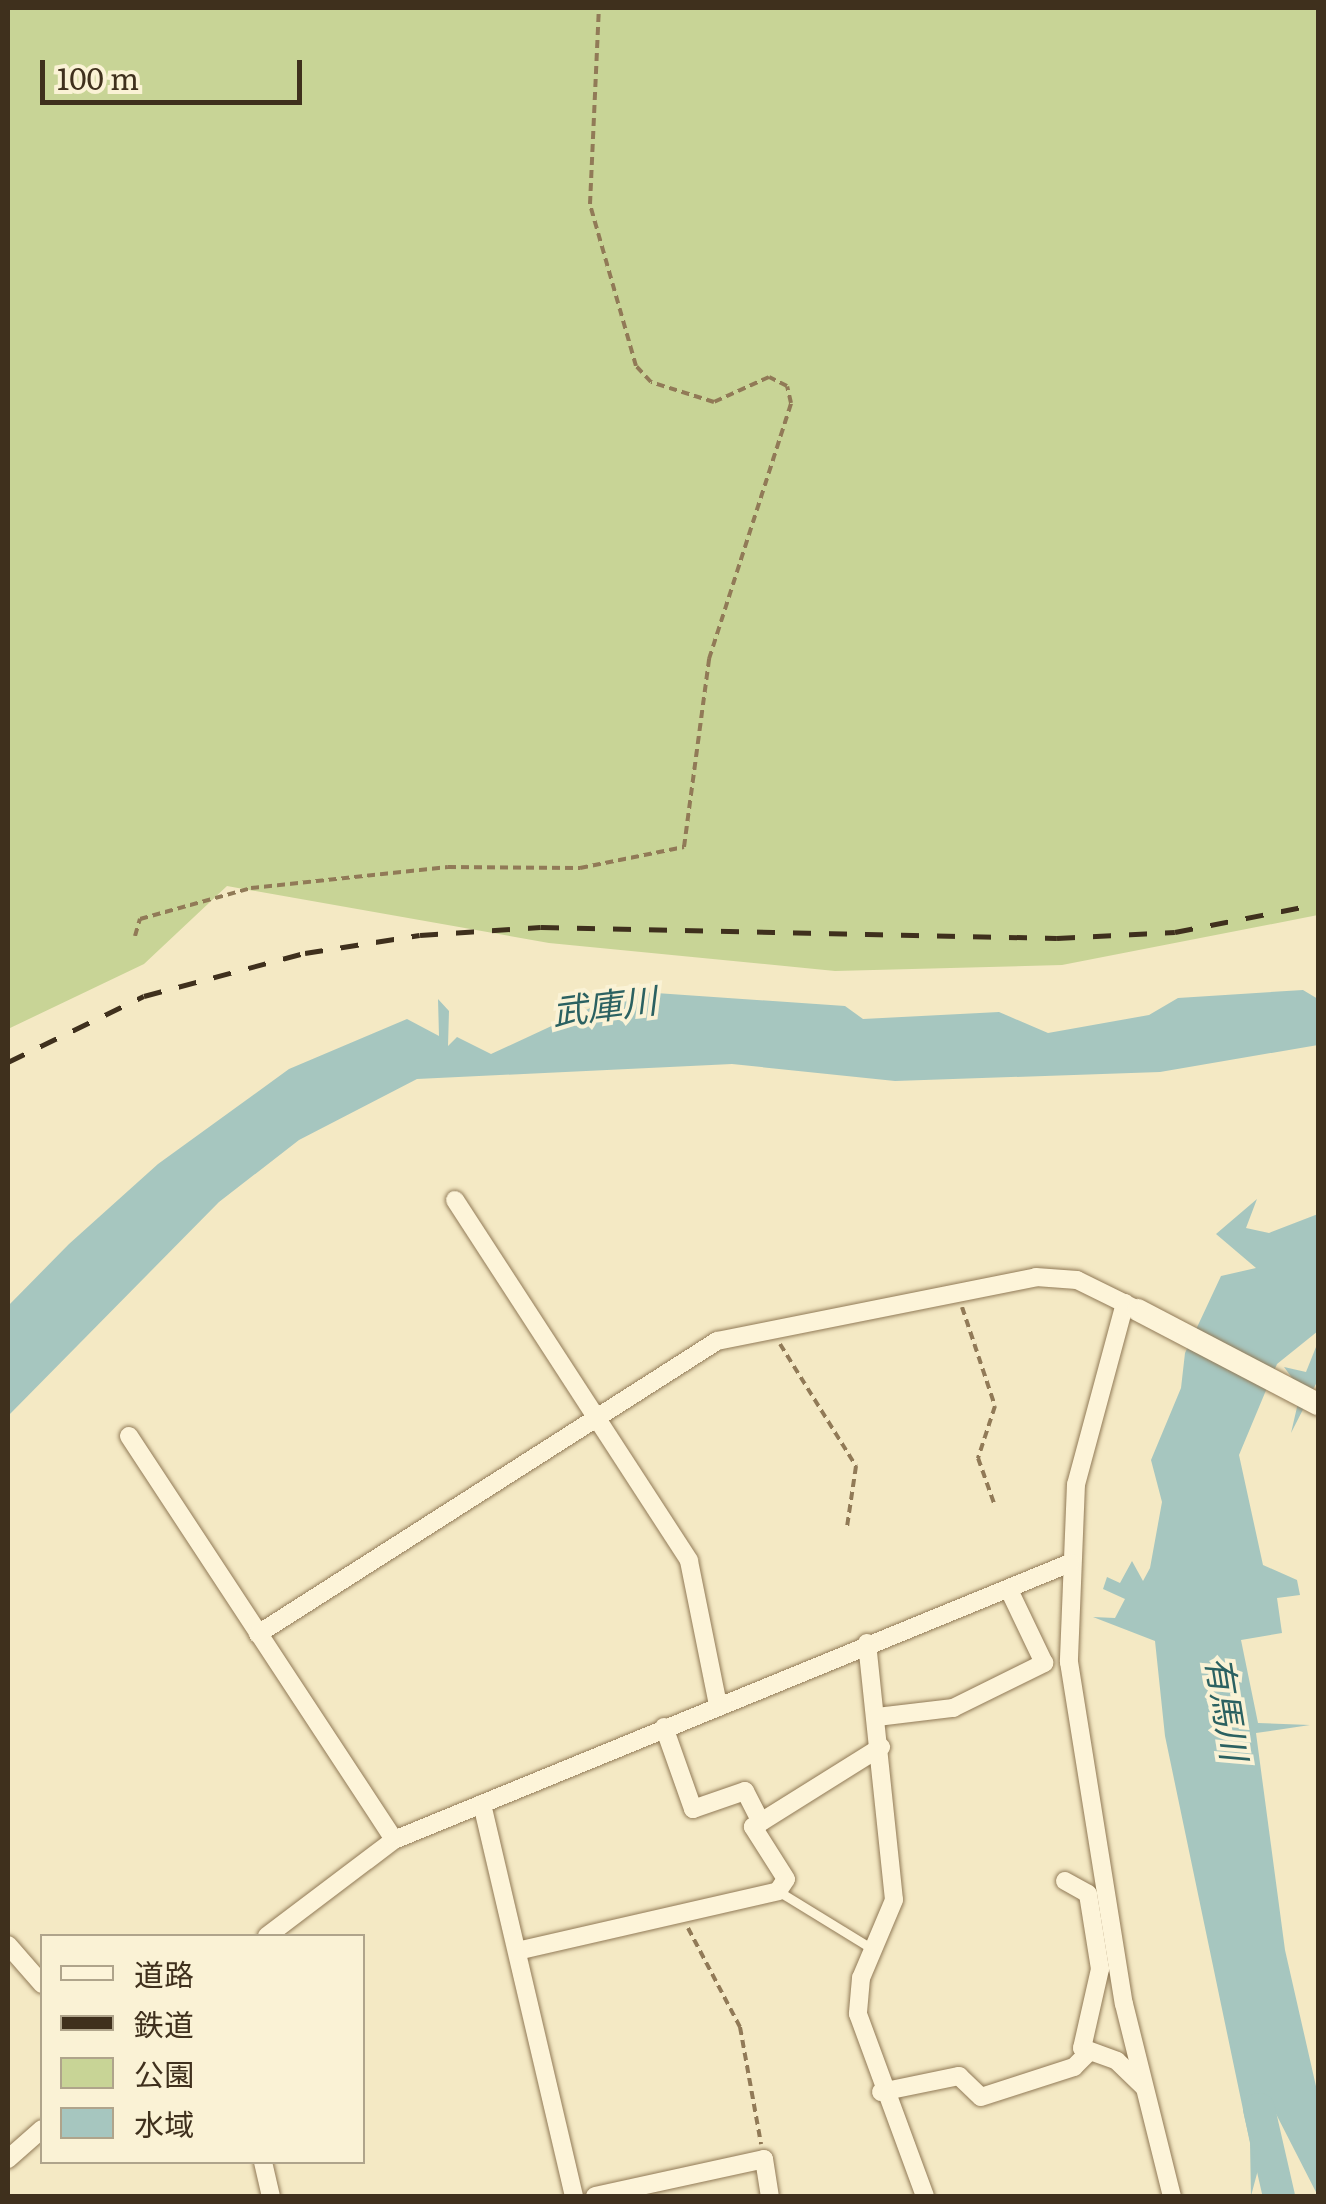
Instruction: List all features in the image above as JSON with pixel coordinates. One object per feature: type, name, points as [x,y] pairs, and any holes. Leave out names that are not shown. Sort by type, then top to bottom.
[{"type":"street","points":[[455,1200],[689,1562],[718,1705]]},
{"type":"street","points":[[258,1634],[717,1341],[768,1325],[1036,1277],[1077,1280],[1318,1404]]},
{"type":"street","points":[[1132,1306],[1076,1484],[1070,1564],[1070,1662],[1143,2086],[1172,2196]]},
{"type":"street","points":[[129,1436],[394,1840]]},
{"type":"street","points":[[270,1934],[394,1840],[867,1643],[1070,1564]]},
{"type":"street","points":[[877,1717],[953,1708],[1044,1663],[1008,1590]]},
{"type":"street","points":[[867,1643],[894,1900],[871,1948],[858,2014],[881,2092],[925,2196]]},
{"type":"street","points":[[664,1728],[693,1809],[745,1791],[761,1822]]},
{"type":"street","points":[[517,1951],[778,1891],[786,1878],[753,1827],[880,1746]]},
{"type":"street","points":[[482,1804],[574,2196]]},
{"type":"street","points":[[881,2092],[959,2076],[981,2097],[1074,2067],[1086,2055],[1100,1969],[1088,1894],[1064,1881]]},
{"type":"street","points":[[8,1945],[40,1982]]},
{"type":"street","points":[[1086,2055],[1117,2060],[1143,2086]]},
{"type":"street","points":[[8,2159],[40,2131]]},
{"type":"street","points":[[596,2196],[764,2159],[770,2196]]},
{"type":"street","points":[[264,2164],[271,2196]]},
{"type":"lane","points":[[778,1891],[871,1948]]},
{"type":"path","points":[[135,936],[140,919],[251,888],[448,867],[580,868],[684,847],[709,659],[791,403],[787,386],[768,377],[714,402],[651,382],[636,366],[590,204],[599,8]]},
{"type":"path","points":[[957,1292],[995,1406],[978,1458],[995,1506]]},
{"type":"path","points":[[768,1325],[856,1466],[846,1526]]},
{"type":"path","points":[[1318,1542],[1318,1618]]},
{"type":"path","points":[[680,1912],[740,2028],[764,2159]]},
{"type":"green space","points":[[8,8],[1318,8],[1318,915],[1062,965],[835,971],[549,943],[227,886],[144,964],[8,1029]]},
{"type":"water","name":"武庫川","points":[[1303,990],[1318,999],[1318,1045],[1160,1072],[895,1081],[732,1064],[417,1079],[299,1140],[219,1202],[8,1416],[8,1306],[69,1244],[158,1164],[289,1069],[407,1019],[439,1036],[438,999],[449,1011],[448,1046],[457,1037],[491,1054],[627,991],[845,1006],[863,1019],[999,1012],[1048,1033],[1149,1015],[1178,998]]},
{"type":"water","name":"有馬川","points":[[1257,1199],[1246,1228],[1269,1233],[1318,1214],[1318,1331],[1277,1364],[1239,1455],[1263,1565],[1297,1580],[1300,1595],[1277,1598],[1282,1633],[1241,1640],[1258,1723],[1310,1725],[1256,1733],[1285,1950],[1318,2095],[1318,2196],[1274,2110],[1251,2196],[1250,2143],[1165,1736],[1155,1641],[1093,1617],[1115,1618],[1125,1599],[1103,1589],[1107,1577],[1120,1583],[1132,1561],[1143,1581],[1150,1568],[1162,1502],[1151,1460],[1181,1388],[1185,1353],[1221,1276],[1256,1268],[1216,1234]]},
{"type":"water","points":[[1318,1342],[1318,1380],[1291,1433],[1301,1390],[1284,1367],[1306,1372]]},
{"type":"waterway","points":[[1259,2109],[1279,2196]]},
{"type":"railway","points":[[8,1062],[144,996],[305,953],[420,935],[541,927],[1057,938],[1175,932],[1318,904]]}]
